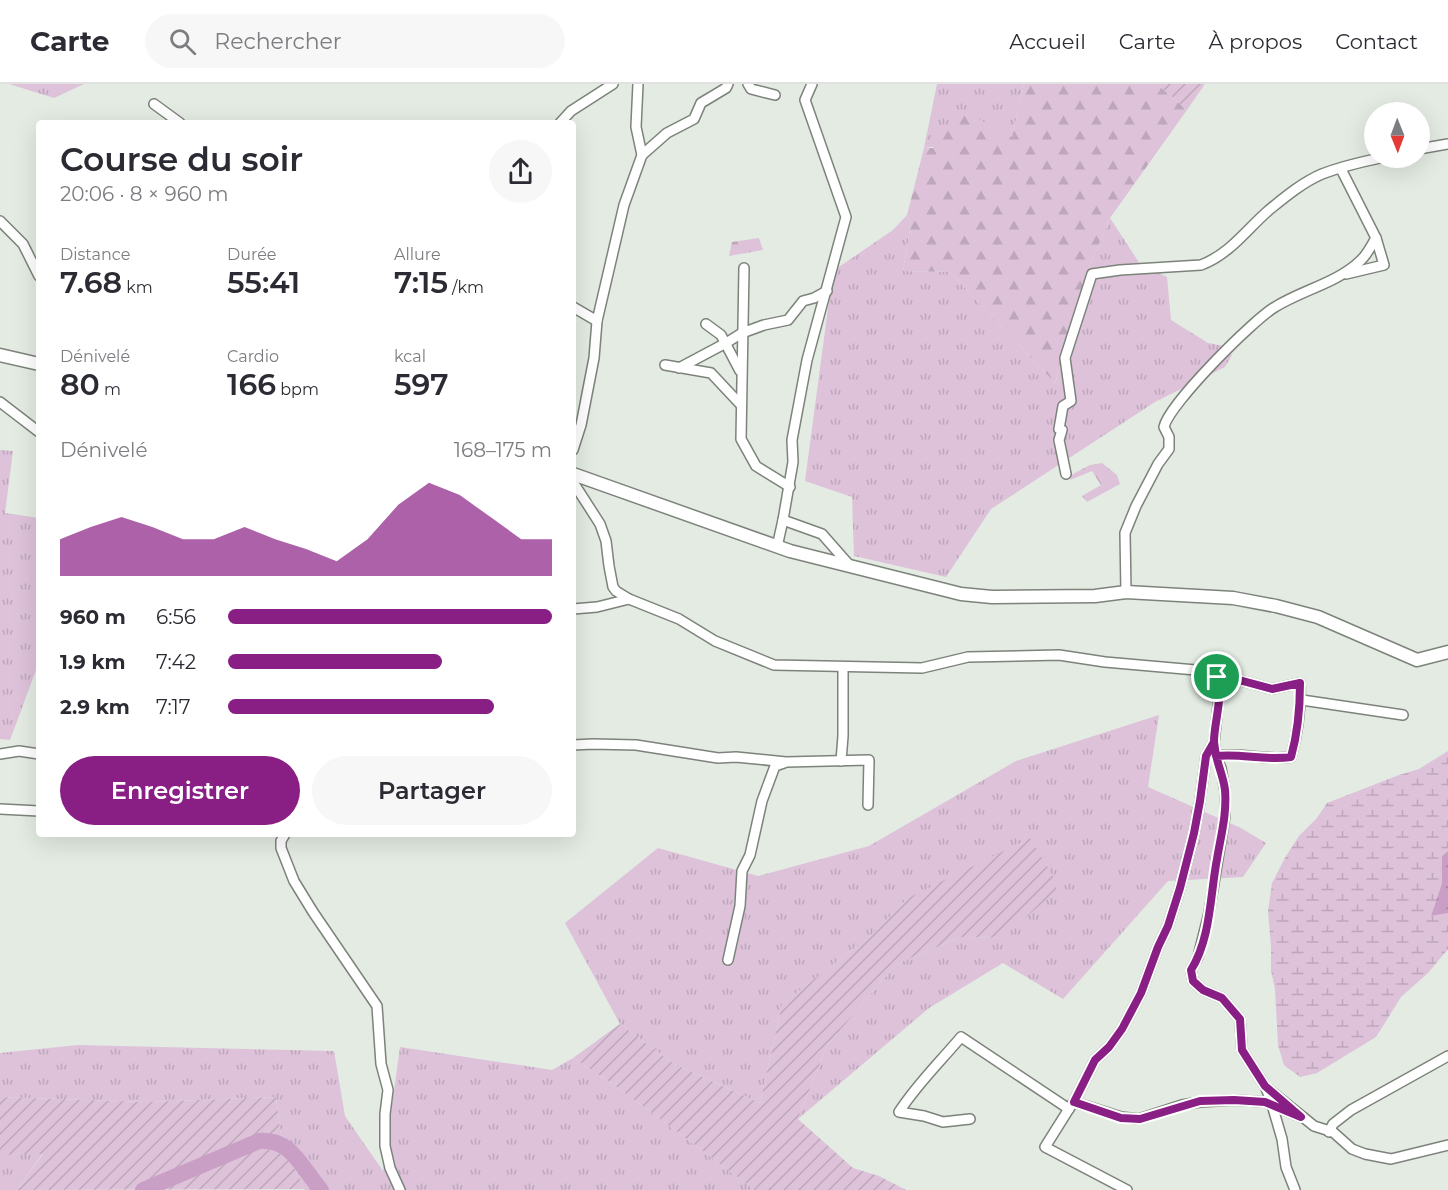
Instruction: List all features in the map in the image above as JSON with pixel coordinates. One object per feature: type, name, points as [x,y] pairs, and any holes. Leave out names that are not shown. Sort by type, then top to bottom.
[{"type":"street","points":[[563,120],[571,111],[613,84]]},
{"type":"street","points":[[638,84],[636,127],[642,155]]},
{"type":"street","points":[[576,441],[592,370],[597,321],[624,205],[642,155],[667,133],[694,119],[701,103],[726,88],[728,84]]},
{"type":"street","points":[[748,84],[751,89],[776,95]]},
{"type":"street","points":[[777,547],[790,487],[793,462],[792,440],[805,372],[846,217],[805,100],[812,84]]},
{"type":"street","points":[[154,104],[176,120]]},
{"type":"street","points":[[1430,147],[1448,144]]},
{"type":"street","points":[[1066,474],[1059,440],[1062,430],[1059,429],[1063,406],[1071,401],[1065,358],[1092,274],[1201,265],[1211,261],[1235,244],[1269,210],[1305,183],[1322,174],[1364,162]]},
{"type":"street","points":[[1341,168],[1376,238],[1384,265],[1343,274]]},
{"type":"street","points":[[0,221],[23,244],[36,270]]},
{"type":"street","points":[[1126,592],[1125,533],[1141,495],[1168,449],[1169,437],[1164,427],[1168,415],[1233,343],[1266,313],[1343,274],[1361,260],[1376,238]]},
{"type":"street","points":[[744,268],[741,439],[756,466],[790,487]]},
{"type":"street","points":[[679,368],[742,333],[788,320],[803,301],[827,291]]},
{"type":"street","points":[[576,309],[597,321]]},
{"type":"street","points":[[706,324],[721,335],[742,373]]},
{"type":"street","points":[[0,355],[36,363]]},
{"type":"street","points":[[665,366],[711,373],[741,405]]},
{"type":"street","points":[[0,402],[36,430]]},
{"type":"street","points":[[576,475],[777,547],[960,594],[992,597],[1083,597],[1126,592],[1233,598],[1276,606],[1318,618],[1418,660],[1448,652]]},
{"type":"street","points":[[576,487],[600,524],[606,541],[613,587],[616,591],[629,599],[679,619],[715,641],[774,665],[922,668],[968,657],[1059,655],[1105,662],[1207,671],[1217,677],[1272,689],[1300,683],[1302,700],[1297,720],[1299,730],[1291,757],[1277,759],[1216,756]]},
{"type":"street","points":[[783,520],[822,534],[853,568]]},
{"type":"street","points":[[576,609],[597,607],[629,599]]},
{"type":"street","points":[[841,761],[843,667]]},
{"type":"street","points":[[1217,677],[1220,688],[1214,742],[1225,791],[1226,816],[1209,913],[1198,957],[1191,970],[1193,981],[1203,990],[1222,998],[1240,1019],[1242,1050],[1265,1086],[1282,1139],[1286,1167],[1295,1190]]},
{"type":"street","points":[[1302,700],[1404,715]]},
{"type":"street","points":[[1126,1190],[1045,1147],[1071,1106],[1095,1060],[1109,1047],[1141,993],[1168,926],[1180,888],[1194,833],[1206,756],[1214,742]]},
{"type":"street","points":[[576,745],[636,745],[718,758],[736,757],[786,762],[869,760],[868,805]]},
{"type":"street","points":[[0,754],[19,751],[36,754]]},
{"type":"street","points":[[728,960],[740,906],[742,871],[753,846],[762,801],[775,766],[786,762]]},
{"type":"street","points":[[0,809],[36,811]]},
{"type":"street","points":[[283,837],[281,848],[294,881],[377,1005],[381,1064],[388,1090],[385,1146],[390,1167],[400,1190]]},
{"type":"street","points":[[970,1119],[943,1122],[899,1112],[912,1091],[961,1037],[1071,1106],[1121,1118],[1140,1119],[1200,1101],[1265,1102],[1301,1117]]},
{"type":"street","points":[[1329,1131],[1351,1110],[1448,1056]]},
{"type":"street","points":[[1265,1086],[1301,1117],[1318,1128],[1339,1136],[1352,1149],[1391,1159],[1448,1145]]},
{"type":"green space","points":[[9,84],[84,84],[54,98]]},
{"type":"green space","points":[[937,84],[1024,84],[1012,137],[924,148]]},
{"type":"green space","points":[[1024,84],[1157,84],[1187,110],[1110,218],[1089,267],[1055,383],[950,272],[903,271],[911,224],[907,215],[924,148],[933,148],[960,109],[1012,137]]},
{"type":"green space","points":[[1157,84],[1205,84],[1187,110]]},
{"type":"green space","points":[[907,215],[911,224],[903,271],[950,272],[1055,383],[1089,267],[1110,218],[1140,264],[1167,277],[1171,320],[1208,343],[1224,346],[1232,355],[1225,367],[1155,402],[991,509],[946,577],[854,556],[852,497],[805,481],[833,271],[893,230]]},
{"type":"green space","points":[[759,238],[763,250],[729,256],[732,242]]},
{"type":"green space","points":[[0,450],[13,451],[5,513],[36,518],[36,670],[10,740],[0,739]]},
{"type":"green space","points":[[1102,463],[1117,475],[1120,484],[1087,502],[1082,496],[1101,485],[1092,471],[1070,480],[1071,475],[1090,465]]},
{"type":"green space","points":[[1159,715],[1148,787],[1241,828],[1266,843],[1243,877],[1168,881],[1063,999],[1003,963],[929,1008],[798,1119],[827,1046],[896,964],[961,937],[1002,938],[908,898],[873,934],[782,1004],[760,1103],[674,1064],[620,1024],[565,923],[658,848],[758,876],[869,846],[1016,761]]},
{"type":"green space","points":[[1448,751],[1448,851],[1442,856],[1442,883],[1431,916],[1448,913],[1448,949],[1428,973],[1401,997],[1376,1037],[1317,1073],[1300,1077],[1284,1065],[1278,1045],[1268,911],[1272,883],[1299,836],[1317,818],[1327,803],[1419,769]]},
{"type":"green space","points":[[1030,838],[1057,883],[1055,892],[1002,938],[961,937],[896,964],[827,1046],[798,1119],[853,1168],[879,1176],[906,1190],[755,1190],[614,1085],[573,1058],[620,1024],[674,1064],[760,1103],[782,1004],[873,934],[908,898]]},
{"type":"green space","points":[[78,1045],[334,1051],[345,1116],[383,1171],[400,1047],[552,1070],[573,1058],[614,1085],[755,1190],[304,1190],[282,1143],[276,1097],[148,1102],[0,1097],[0,1053]]},
{"type":"green space","points":[[0,1097],[148,1102],[276,1097],[282,1143],[305,1189],[17,1190],[43,1154],[0,1155]]},
{"type":"green space","points":[[43,1153],[17,1190],[0,1190],[0,1155]]},
{"type":"water","points":[[1448,851],[1448,913],[1431,916],[1442,883],[1442,856]]},
{"type":"waterway","points":[[143,1190],[259,1141],[280,1144],[288,1150],[321,1190]]},
{"type":"route","points":[[1217,677],[1220,688],[1214,742],[1216,756],[1221,768],[1225,791],[1226,816],[1209,913],[1198,957],[1191,970],[1193,981],[1203,990],[1222,998],[1230,1005],[1240,1019],[1242,1050],[1265,1086],[1301,1117],[1265,1102],[1234,1100],[1200,1101],[1140,1119],[1121,1118],[1074,1102],[1095,1060],[1109,1047],[1122,1029],[1141,993],[1168,926],[1194,833],[1206,756],[1214,742],[1216,756],[1277,759],[1291,757],[1299,730],[1297,720],[1302,700],[1300,683],[1272,689],[1217,677]]}]
